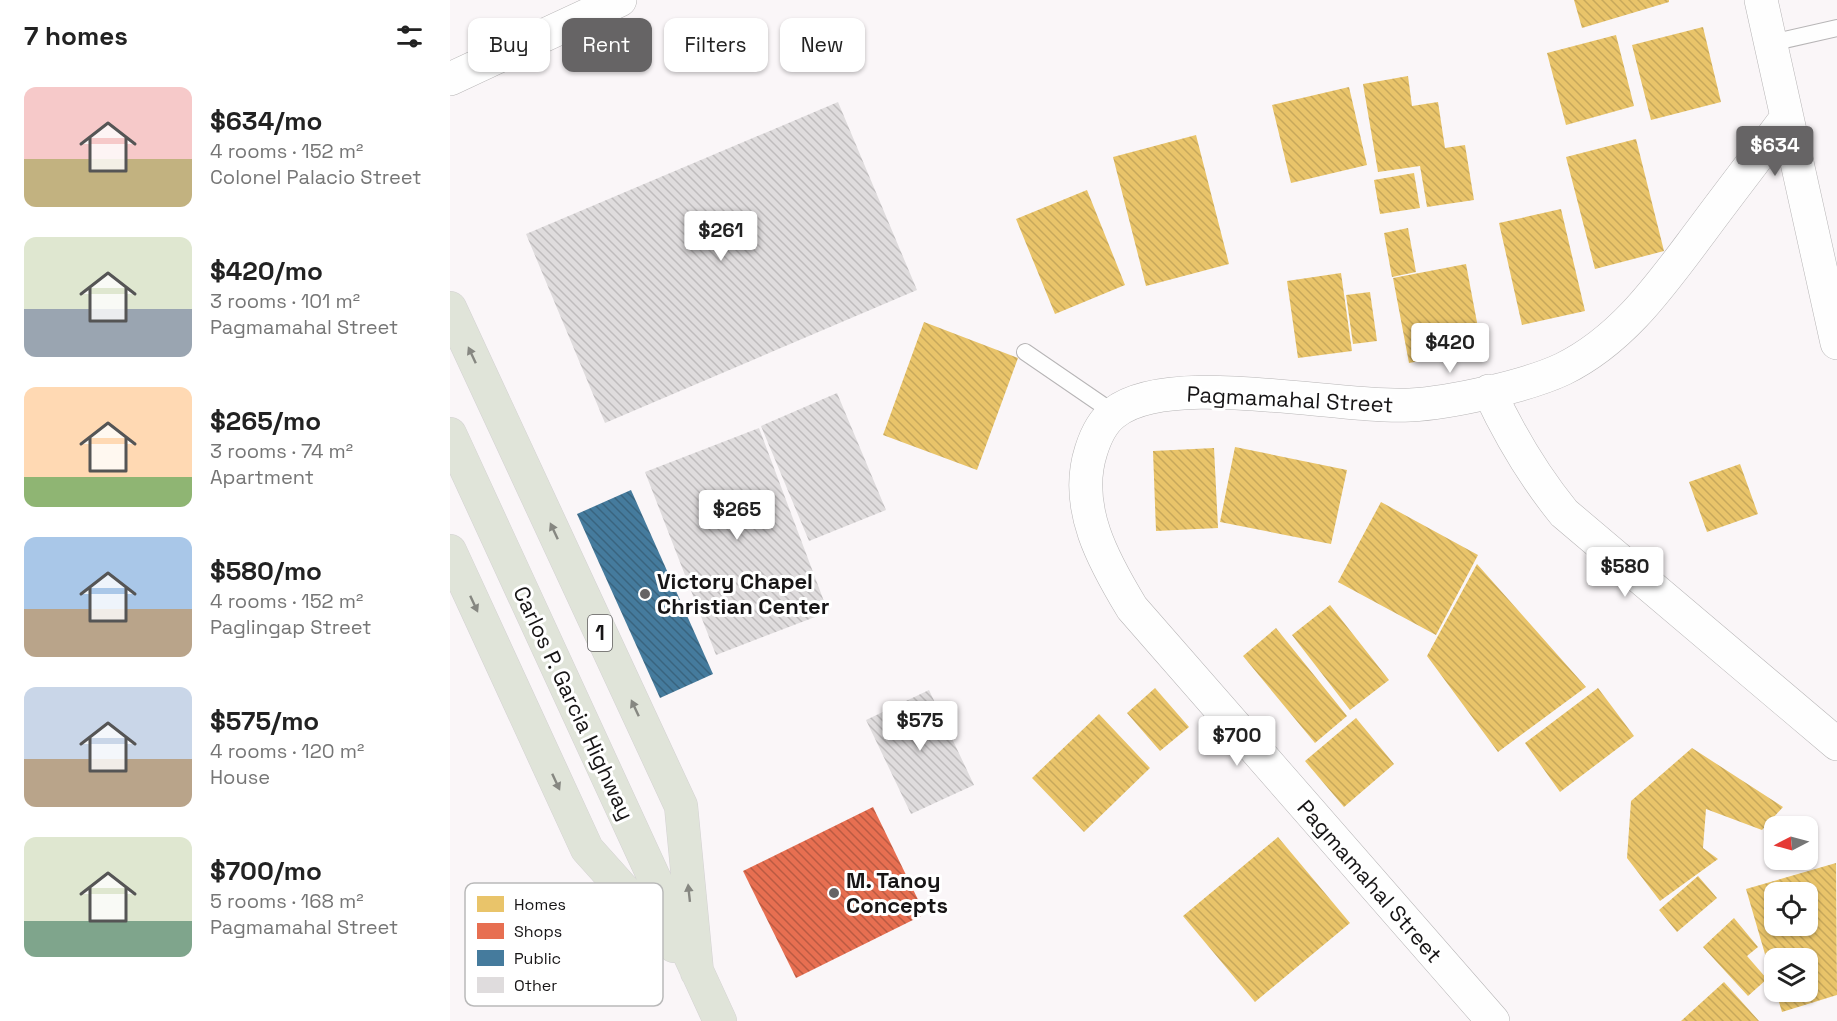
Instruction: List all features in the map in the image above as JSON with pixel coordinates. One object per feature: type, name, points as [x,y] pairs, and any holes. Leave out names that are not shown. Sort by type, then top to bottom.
[{"type":"highway","name":"Carlos P. Garcia Highway","points":[[450,308],[681,806],[697,972]]},
{"type":"highway","name":"Carlos P. Garcia Highway","points":[[450,434],[656,883]]},
{"type":"highway","name":"Carlos P. Garcia Highway","points":[[450,551],[587,849],[617,883]]},
{"type":"highway","name":"Carlos P. Garcia Highway","points":[[663,898],[720,1021]]},
{"type":"highway","name":"Carlos P. Garcia Highway","points":[[663,934],[697,972]]},
{"type":"street","points":[[450,79],[620,0]]},
{"type":"street","points":[[1761,0],[1837,344]]},
{"type":"street","name":"Pagmamahal Street","points":[[1493,1021],[1132,608],[1112,575],[1096,541],[1085,500],[1086,466],[1095,436],[1114,412],[1144,399],[1178,393],[1218,392],[1366,405],[1410,405],[1489,391],[1562,369],[1608,340],[1650,300],[1788,117]]},
{"type":"street","points":[[1489,391],[1511,438],[1535,478],[1564,513],[1837,744]]},
{"type":"lane","points":[[1771,43],[1837,28]]},
{"type":"lane","points":[[1025,352],[1114,412]]},
{"type":"building: Homes","points":[[1574,0],[1669,0],[1669,2],[1582,28]]},
{"type":"building: Homes","points":[[1703,27],[1721,102],[1651,120],[1632,45]]},
{"type":"building: Homes","points":[[1616,35],[1634,106],[1566,125],[1547,53]]},
{"type":"building: Homes","points":[[1408,76],[1412,106],[1438,102],[1445,148],[1465,145],[1474,200],[1427,207],[1420,166],[1378,172],[1363,84]]},
{"type":"building: Homes","points":[[1349,87],[1367,165],[1291,183],[1272,105]]},
{"type":"building: Homes","points":[[1196,135],[1229,264],[1146,286],[1113,157]]},
{"type":"building: Homes","points":[[1636,139],[1664,251],[1595,269],[1566,157]]},
{"type":"building: Homes","points":[[1414,173],[1420,208],[1380,214],[1374,180]]},
{"type":"building: Homes","points":[[1087,190],[1125,285],[1055,314],[1016,219]]},
{"type":"building: Homes","points":[[1561,209],[1585,311],[1522,325],[1499,223]]},
{"type":"building: Homes","points":[[1408,228],[1416,272],[1392,277],[1384,233]]},
{"type":"building: Homes","points":[[1466,264],[1482,349],[1409,363],[1393,278]]},
{"type":"building: Homes","points":[[1341,273],[1352,351],[1298,358],[1287,281]]},
{"type":"building: Homes","points":[[1370,292],[1377,341],[1353,344],[1346,295]]},
{"type":"building: Homes","points":[[924,322],[1018,358],[977,470],[883,435]]},
{"type":"building: Homes","points":[[1235,447],[1347,470],[1331,544],[1220,522]]},
{"type":"building: Homes","points":[[1214,448],[1218,528],[1156,531],[1153,451]]},
{"type":"building: Homes","points":[[1740,464],[1758,514],[1707,532],[1689,482]]},
{"type":"building: Homes","points":[[1381,502],[1478,555],[1436,635],[1338,582]]},
{"type":"building: Homes","points":[[1477,564],[1586,687],[1498,752],[1427,656]]},
{"type":"building: Homes","points":[[1330,605],[1389,680],[1350,710],[1292,635]]},
{"type":"building: Homes","points":[[1276,628],[1347,716],[1315,743],[1243,656]]},
{"type":"building: Homes","points":[[1155,688],[1189,727],[1160,751],[1127,713]]},
{"type":"building: Homes","points":[[1598,688],[1634,736],[1560,792],[1525,743]]},
{"type":"building: Homes","points":[[1099,714],[1150,768],[1084,832],[1032,778]]},
{"type":"building: Homes","points":[[1356,718],[1394,764],[1344,807],[1305,761]]},
{"type":"building: Homes","points":[[1692,748],[1783,807],[1775,816],[1764,816],[1762,830],[1706,809],[1703,848],[1718,859],[1660,901],[1627,858],[1631,801]]},
{"type":"building: Homes","points":[[1278,837],[1350,923],[1255,1002],[1183,916]]},
{"type":"building: Homes","points":[[1836,863],[1837,995],[1818,1001],[1818,948],[1764,948],[1764,951],[1746,889],[1764,884],[1764,936],[1818,936],[1818,882],[1770,882]]},
{"type":"building: Homes","points":[[1698,876],[1717,898],[1677,932],[1659,910]]},
{"type":"building: Homes","points":[[1734,918],[1758,947],[1747,956],[1764,976],[1764,982],[1748,996],[1703,947]]},
{"type":"building: Homes","points":[[1724,982],[1759,1021],[1681,1021]]},
{"type":"building: Homes","points":[[1779,1002],[1814,1002],[1782,1012]]},
{"type":"building: Shops","name":"M. Tanoy Concepts","points":[[873,807],[925,914],[796,978],[743,871]]},
{"type":"building: Public","name":"Victory Chapel Christian Center","points":[[631,490],[713,674],[660,698],[577,514]]},
{"type":"building: Other","points":[[838,102],[917,290],[605,423],[526,234]]},
{"type":"building: Other","points":[[837,393],[886,510],[809,541],[761,426]]},
{"type":"building: Other","points":[[759,428],[828,612],[716,655],[645,472]]},
{"type":"building: Other","points":[[929,690],[974,785],[911,814],[866,720]]},
{"type":"place","name":"Victory Chapel Christian Center","points":[[645,594]]},
{"type":"place","name":"M. Tanoy Concepts","points":[[834,893]]}]
